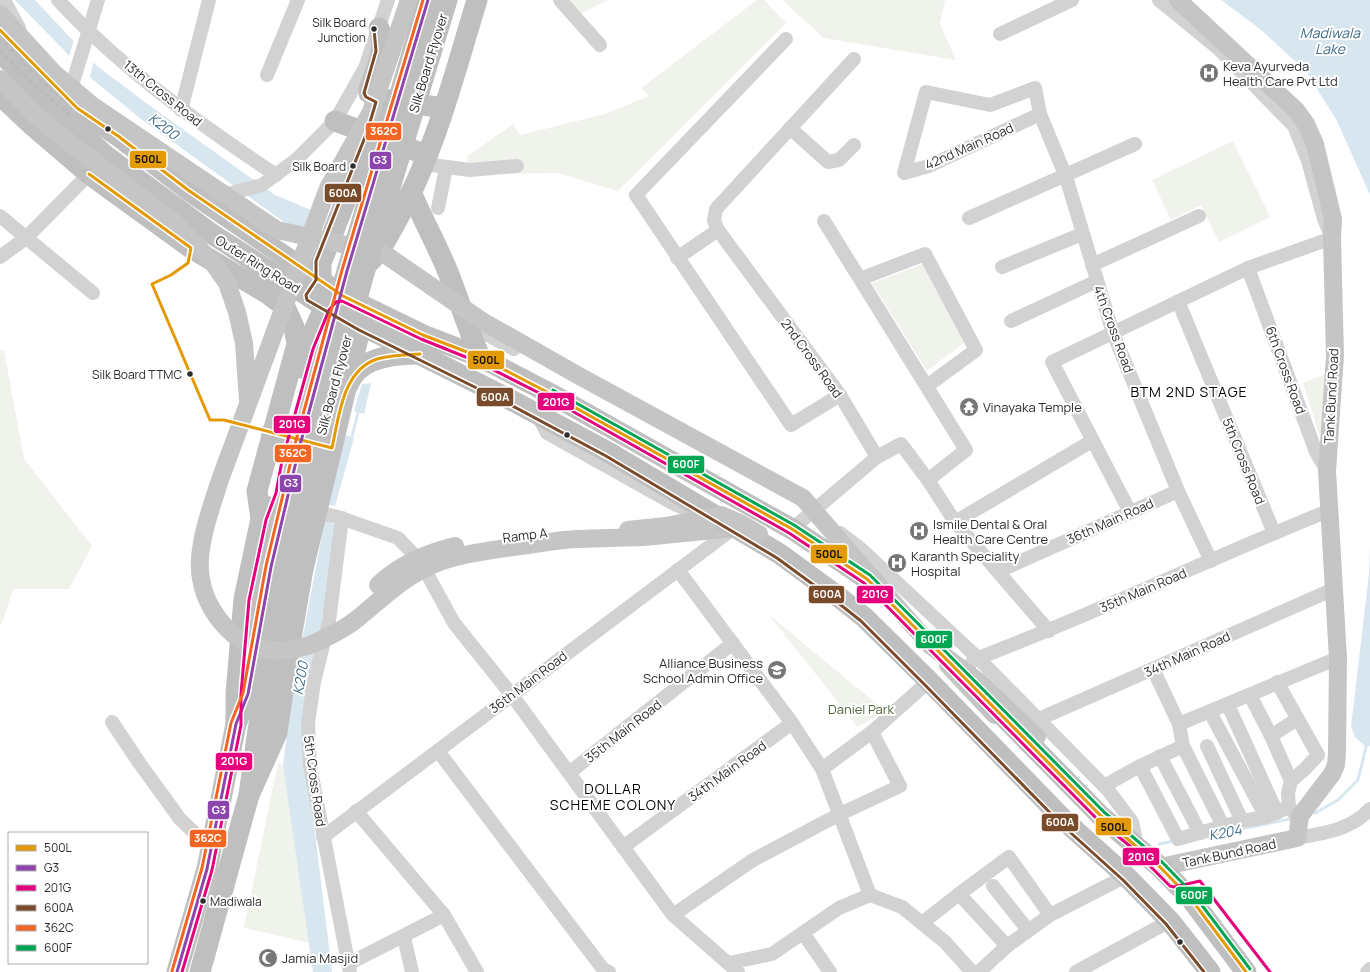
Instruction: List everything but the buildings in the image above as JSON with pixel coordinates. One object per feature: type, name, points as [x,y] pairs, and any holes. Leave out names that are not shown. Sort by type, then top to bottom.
[{"type":"highway","name":"Silk Board Flyover","points":[[249,795],[278,569],[300,445],[347,271],[428,0]]},
{"type":"highway","name":"Silk Board Flyover","points":[[236,724],[248,694],[278,569],[362,280],[447,0]]},
{"type":"highway","points":[[319,295],[372,260],[385,243],[412,194],[426,160],[444,108],[477,0]]},
{"type":"highway","points":[[379,28],[383,44],[382,54],[368,89],[369,94],[382,99],[444,108]]},
{"type":"highway","name":"Outer Ring Road","points":[[0,30],[77,108],[118,136],[188,190],[236,222],[319,295],[334,297],[343,296],[363,317],[423,335],[480,357],[551,394],[792,529],[867,579],[959,672],[1028,736],[1101,816],[1160,868],[1191,899],[1246,972]]},
{"type":"highway","name":"Outer Ring Road","points":[[0,52],[62,116],[106,156],[209,232],[279,277],[363,317],[420,354],[608,452],[780,554],[840,598],[864,617],[929,681],[1066,822],[1126,876],[1170,922],[1210,972]]},
{"type":"highway","points":[[0,95],[33,126],[89,174],[191,248],[268,294],[285,307],[294,327],[296,344],[278,434],[271,492],[261,518],[244,599],[236,694],[236,724],[207,869],[177,972]]},
{"type":"highway","points":[[278,434],[308,347],[319,295],[321,263],[372,134],[382,99]]},
{"type":"highway","points":[[335,121],[372,134],[426,160]]},
{"type":"highway","points":[[230,193],[236,222]]},
{"type":"highway","points":[[412,194],[462,307],[465,322],[480,357]]},
{"type":"highway","points":[[268,294],[279,277]]},
{"type":"highway","points":[[200,972],[249,795],[277,733],[303,569],[330,515],[332,448],[363,317]]},
{"type":"highway","points":[[342,402],[350,380],[360,368],[383,357],[402,354],[420,354]]},
{"type":"highway","points":[[278,434],[332,448]]},
{"type":"highway","points":[[830,554],[860,548]]},
{"type":"main road","points":[[409,0],[371,112],[328,188],[221,477],[207,521],[202,551],[200,578],[208,602],[224,626],[248,644],[264,649],[284,650],[307,646],[318,642],[355,620],[388,591],[409,576],[437,563],[478,552],[565,540],[644,537],[734,528]]},
{"type":"main road","name":"Tank Bund Road","points":[[1160,868],[1297,838],[1283,813],[1332,774],[1336,765],[1338,658],[1328,511],[1327,471],[1335,356],[1332,238],[1333,220],[1315,144],[1306,124],[1296,110],[1230,46],[1178,0]]},
{"type":"main road","points":[[0,14],[54,73],[93,106],[276,230],[383,253],[482,321],[580,377],[803,498],[930,645],[1079,802],[1140,857],[1190,908],[1239,972]]},
{"type":"main road","points":[[0,79],[32,112],[56,132],[175,224],[213,263],[227,283],[237,312],[244,343],[248,407]]},
{"type":"main road","name":"Ramp A","points":[[318,642],[386,578],[401,566],[431,552],[492,539],[565,530],[627,530],[666,526],[721,515],[740,523],[804,562],[860,608],[1069,815],[1126,867],[1178,919],[1220,972]]},
{"type":"main road","points":[[930,645],[979,682],[1028,736]]},
{"type":"street","points":[[4,0],[17,26],[197,181],[210,189],[230,193],[262,184],[276,175],[297,159],[335,121],[365,68],[388,0]]},
{"type":"street","name":"13th Cross Road","points":[[58,0],[89,33],[181,110],[276,175]]},
{"type":"street","points":[[75,76],[98,0]]},
{"type":"street","points":[[181,110],[209,0]]},
{"type":"street","points":[[267,75],[298,0]]},
{"type":"street","points":[[560,0],[600,46]]},
{"type":"street","points":[[1000,34],[1072,0]]},
{"type":"street","points":[[1130,512],[1052,362],[1248,268],[1332,238],[1324,219],[1308,161],[1294,126],[1219,49],[1159,0]]},
{"type":"street","points":[[786,39],[636,195],[791,425],[840,395]]},
{"type":"street","name":"2nd Cross Road","points":[[854,59],[716,209],[714,221],[718,230],[840,395],[877,457]]},
{"type":"street","name":"42nd Main Road","points":[[1035,88],[1040,114],[929,166],[904,173],[926,92],[990,105],[1035,88]]},
{"type":"street","name":"4th Cross Road","points":[[1040,114],[1066,177],[1082,234],[1113,332],[1178,491],[1211,561]]},
{"type":"street","points":[[790,128],[828,162],[839,160],[854,145]]},
{"type":"street","points":[[969,218],[1066,177],[1135,144]]},
{"type":"street","points":[[426,160],[446,168],[470,170],[517,166]]},
{"type":"street","points":[[438,208],[446,168]]},
{"type":"street","points":[[0,257],[26,238],[89,174]]},
{"type":"street","points":[[0,216],[93,293]]},
{"type":"street","points":[[1092,265],[1199,216]]},
{"type":"street","points":[[824,220],[966,450],[928,480]]},
{"type":"street","points":[[678,258],[718,230]]},
{"type":"street","points":[[1002,267],[1082,234]]},
{"type":"street","points":[[860,279],[925,254],[976,350],[927,386]]},
{"type":"street","name":"6th Cross Road","points":[[1248,268],[1316,452],[1327,471]]},
{"type":"street","points":[[1011,321],[1097,281]]},
{"type":"street","name":"5th Cross Road","points":[[1178,301],[1274,533]]},
{"type":"street","points":[[465,322],[788,498],[860,548],[978,658],[1104,786],[1122,806],[1132,822],[1135,835],[1129,840]]},
{"type":"street","points":[[955,522],[1092,441]]},
{"type":"street","points":[[792,529],[810,512],[877,457],[901,444],[928,480],[955,522],[999,571],[1049,631]]},
{"type":"street","name":"36th Main Road","points":[[999,571],[1178,491]]},
{"type":"street","name":"35th Main Road","points":[[959,672],[978,658],[1049,631],[1328,511]]},
{"type":"street","points":[[330,515],[398,538],[420,561],[454,623],[511,694],[673,915],[730,969],[772,954],[839,908],[870,895],[902,907],[945,942],[972,972]]},
{"type":"street","name":"5th Cross Road","points":[[330,515],[329,621],[314,682],[308,723],[310,766],[349,968]]},
{"type":"street","name":"36th Main Road","points":[[323,837],[511,694],[734,528]]},
{"type":"street","points":[[678,570],[734,643],[792,723],[822,769],[870,895]]},
{"type":"street","name":"34th Main Road","points":[[1028,736],[1039,719],[1334,589]]},
{"type":"street","name":"35th Main Road","points":[[569,773],[734,643]]},
{"type":"street","points":[[1179,724],[1250,696],[1277,682],[1338,658]]},
{"type":"street","points":[[1153,669],[1179,724],[1183,746],[1223,826]]},
{"type":"street","points":[[822,769],[872,732],[929,681]]},
{"type":"street","points":[[1277,682],[1318,755],[1291,781],[1283,813]]},
{"type":"street","points":[[1250,696],[1271,736],[1291,781]]},
{"type":"street","points":[[1228,705],[1283,813]]},
{"type":"street","points":[[1210,712],[1283,813]]},
{"type":"street","points":[[1271,736],[1297,719]]},
{"type":"street","points":[[112,722],[180,819],[210,848]]},
{"type":"street","name":"34th Main Road","points":[[623,847],[792,723]]},
{"type":"street","points":[[673,915],[753,860],[840,814],[900,786],[872,732]]},
{"type":"street","points":[[1104,786],[1140,766],[1183,746]]},
{"type":"street","points":[[1207,746],[1242,821]]},
{"type":"street","points":[[438,751],[604,971]]},
{"type":"street","points":[[1160,756],[1200,833]]},
{"type":"street","points":[[1140,766],[1178,839],[1242,821],[1283,813]]},
{"type":"street","points":[[356,811],[444,916],[477,972]]},
{"type":"street","name":"Tank Bund Road","points":[[1297,838],[1332,832],[1367,819]]},
{"type":"street","points":[[922,923],[1009,857],[1050,915]]},
{"type":"street","points":[[979,972],[1007,946],[1050,915],[1126,876]]},
{"type":"street","points":[[993,886],[1028,930]]},
{"type":"street","points":[[959,894],[1007,946]]},
{"type":"street","points":[[349,968],[444,916]]},
{"type":"street","points":[[1076,972],[1170,922]]},
{"type":"street","points":[[803,933],[830,972]]},
{"type":"street","points":[[404,937],[412,972]]},
{"type":"street","points":[[1367,972],[1370,969]]},
{"type":"green space","points":[[565,0],[608,0],[580,14]]},
{"type":"green space","points":[[757,0],[764,0],[786,23],[618,191],[558,173],[466,174],[468,156],[513,124],[520,135],[605,114],[649,96],[641,88]]},
{"type":"green space","points":[[782,0],[945,0],[940,24],[956,60],[824,38]]},
{"type":"green space","points":[[1233,141],[1270,217],[1219,242],[1201,205],[1171,220],[1152,180]]},
{"type":"green space","points":[[923,264],[965,342],[927,371],[872,283]]},
{"type":"green space","points":[[0,350],[4,350],[24,459],[92,546],[69,589],[14,589],[5,616],[0,625]]},
{"type":"green space","points":[[1328,373],[1320,437],[1303,383]]},
{"type":"green space","name":"Daniel Park","points":[[768,614],[885,711],[858,727]]},
{"type":"green space","points":[[278,762],[283,765],[310,943],[244,928]]},
{"type":"water","points":[[15,0],[35,0],[97,66],[275,195],[314,211],[309,240],[141,119],[92,79]]},
{"type":"water","name":"Madiwala Lake","points":[[1221,0],[1370,0],[1370,195],[1337,121],[1306,71],[1260,29]]},
{"type":"water","points":[[371,383],[364,414],[354,411],[362,384]]},
{"type":"water","points":[[343,434],[354,438],[335,506],[323,503]]},
{"type":"water","points":[[325,519],[339,527],[302,726],[332,972],[313,972],[283,765],[294,683]]},
{"type":"water","points":[[1370,546],[1370,746],[1366,747],[1355,737],[1351,727],[1369,574]]},
{"type":"pier","points":[[74,40],[94,61],[89,80],[68,60]]},
{"type":"waterway","name":"K200","points":[[351,440],[359,409]]},
{"type":"waterway","name":"K204","points":[[1315,813],[1338,800],[1358,780],[1366,747]]},
{"type":"waterway","name":"K204","points":[[1235,830],[1290,819]]},
{"type":"waterway","name":"K204","points":[[1159,844],[1174,841]]},
{"type":"railway","points":[[0,39],[40,80],[75,109]]},
{"type":"railway","points":[[0,51],[35,86],[70,115]]},
{"type":"transit line","name":"362C","points":[[172,971],[202,868],[231,723],[243,693],[266,566],[295,444],[342,270],[423,0]]},
{"type":"transit line","name":"G3","points":[[177,972],[207,869],[236,724],[248,694],[271,567],[300,445],[347,271],[428,0]]},
{"type":"transit line","name":"600A","points":[[374,29],[376,51],[364,93],[366,97],[376,102],[367,132],[316,261],[316,280],[306,295],[307,300],[359,330],[507,403],[606,456],[777,558],[837,602],[861,621],[1062,825],[1123,880],[1166,924],[1204,972]]},
{"type":"transit line","name":"500L","points":[[0,30],[77,108],[118,136],[188,190],[343,296],[423,335],[480,357],[551,394],[792,529],[867,579],[1101,816],[1160,867],[1191,899],[1246,972]]},
{"type":"transit line","name":"500L","points":[[89,174],[191,248],[188,263],[171,275],[152,284],[210,420],[224,420],[332,448],[344,396],[349,384],[356,374],[365,365],[377,359],[420,354]]},
{"type":"transit line","name":"201G","points":[[182,972],[212,870],[241,725],[241,694],[249,600],[266,520],[276,493],[282,461],[313,349],[329,310],[336,302],[342,301],[421,339],[478,362],[549,398],[789,533],[864,583],[1097,819],[1131,847],[1170,886],[1174,887],[1200,881],[1270,972]]},
{"type":"transit line","name":"600F","points":[[553,390],[794,525],[870,575],[1104,812],[1163,863],[1195,896],[1250,969]]},
{"type":"place","name":"Silk Board Junction","points":[[374,29]]},
{"type":"place","name":"Keva Ayurveda Health Care Pvt Ltd","points":[[1209,73]]},
{"type":"place","name":"Silk Board","points":[[353,166]]},
{"type":"place","name":"Silk Board TTMC","points":[[190,374]]},
{"type":"place","name":"Vinayaka Temple","points":[[969,407]]},
{"type":"place","name":"Ismile Dental & Oral Health Care Centre","points":[[919,531]]},
{"type":"place","name":"Karanth Speciality Hospital","points":[[897,563]]},
{"type":"place","name":"Alliance Business School Admin Office","points":[[777,670]]},
{"type":"place","name":"Madiwala","points":[[203,901]]},
{"type":"place","name":"Jamia Masjid","points":[[268,958]]},
{"type":"district","name":"BTM 2ND STAGE","points":[[1189,391]]},
{"type":"district","name":"DOLLAR SCHEME COLONY","points":[[613,796]]}]
